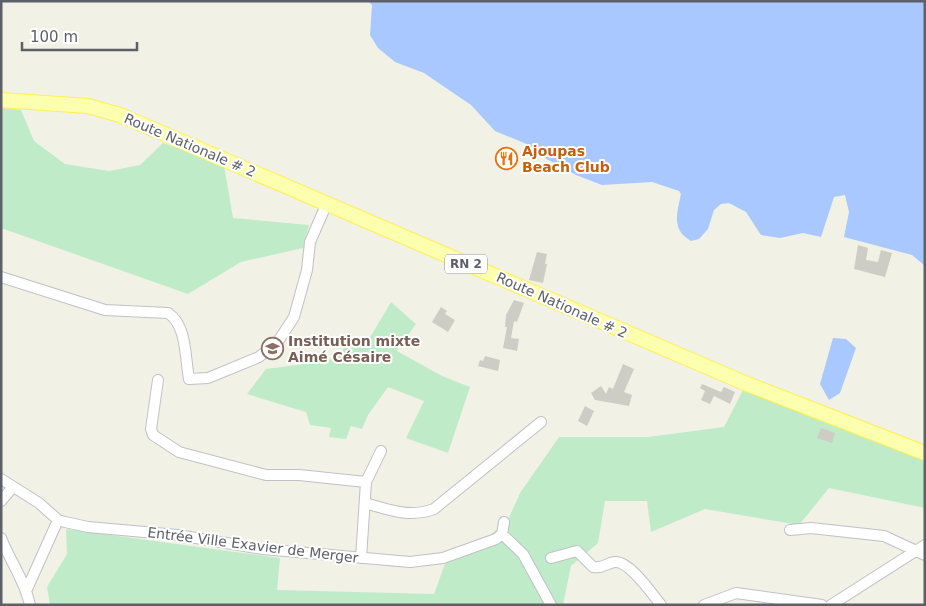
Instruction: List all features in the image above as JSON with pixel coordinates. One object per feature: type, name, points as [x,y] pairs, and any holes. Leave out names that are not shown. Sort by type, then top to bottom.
[{"type":"main road","name":"Route Nationale # 2","points":[[1,100],[88,106],[120,115],[747,384],[925,453]]},
{"type":"street","points":[[1,278],[105,310],[168,313],[175,317],[180,325],[188,379],[208,378],[259,357],[279,340],[294,316],[307,270],[310,242],[327,203]]},
{"type":"street","points":[[158,380],[151,429],[153,435],[179,452],[266,475],[299,475],[366,482]]},
{"type":"street","points":[[365,503],[398,513],[420,514],[434,509],[542,422]]},
{"type":"street","points":[[361,558],[366,482],[381,451]]},
{"type":"street","name":"Entrée Ville Exavier de Merger","points":[[1,479],[12,488],[39,503],[58,520],[88,527],[178,535],[263,549],[410,562],[428,561],[443,558],[496,540],[502,534]]},
{"type":"street","points":[[1,501],[12,488]]},
{"type":"street","points":[[27,589],[58,520]]},
{"type":"street","points":[[504,522],[502,534],[523,554],[551,605]]},
{"type":"street","points":[[790,530],[811,528],[884,536],[922,550]]},
{"type":"street","points":[[1,538],[9,558],[27,589],[30,605]]},
{"type":"street","points":[[831,605],[922,550]]},
{"type":"street","points":[[551,558],[578,551],[593,567],[602,568],[613,562],[622,563],[631,569],[661,605]]},
{"type":"street","points":[[704,605],[736,593],[822,605]]},
{"type":"green space","points":[[1,108],[21,110],[34,141],[65,164],[109,171],[140,165],[163,143],[224,165],[233,218],[309,225],[303,248],[241,262],[188,294],[1,228]]},
{"type":"green space","points":[[391,302],[416,324],[397,351],[442,376],[470,387],[448,453],[406,438],[424,401],[388,387],[368,415],[362,429],[351,426],[346,439],[329,437],[331,428],[310,425],[306,412],[247,394],[266,369],[327,361],[342,353],[347,336],[368,341]]},
{"type":"green space","points":[[743,390],[925,461],[925,508],[829,488],[799,525],[705,509],[651,532],[647,501],[605,501],[598,543],[571,566],[563,605],[50,605],[47,587],[67,554],[66,529],[280,558],[277,590],[434,594],[445,564],[478,545],[508,520],[520,493],[559,437],[648,437],[724,427]]},
{"type":"water","points":[[368,1],[925,1],[925,266],[912,255],[844,237],[849,212],[845,195],[834,197],[821,237],[803,233],[780,238],[761,235],[746,212],[729,203],[721,204],[714,210],[708,229],[699,239],[691,241],[680,232],[678,226],[677,214],[681,194],[679,191],[652,182],[602,185],[576,175],[543,157],[529,145],[495,131],[471,105],[424,73],[395,62],[378,48],[370,35],[372,5]]},
{"type":"water","points":[[833,338],[846,339],[856,348],[840,393],[829,400],[820,384]]},
{"type":"building","points":[[858,245],[868,248],[866,260],[878,262],[881,250],[892,253],[885,277],[854,269]]},
{"type":"building","points":[[537,252],[547,254],[543,283],[529,280]]},
{"type":"building","points":[[514,300],[524,303],[517,322],[514,321],[511,338],[519,339],[517,351],[503,348],[507,327],[505,327],[506,315]]},
{"type":"building","points":[[441,307],[447,311],[445,314],[455,320],[448,332],[432,322]]},
{"type":"building","points":[[485,356],[500,360],[498,371],[478,366],[480,360],[483,361]]},
{"type":"building","points":[[623,364],[634,369],[624,392],[632,395],[629,406],[595,400],[591,393],[601,386],[606,394],[609,387],[613,389]]},
{"type":"building","points":[[702,384],[721,392],[724,387],[735,392],[730,404],[714,396],[710,404],[701,400],[705,391],[700,388]]},
{"type":"building","points":[[585,406],[594,411],[587,426],[578,421]]},
{"type":"building","points":[[821,428],[835,433],[832,443],[817,438]]},
{"type":"place","name":"Ajoupas Beach Club","points":[[506,159]]},
{"type":"place","name":"Institution mixte Aimé Césaire","points":[[272,349]]}]
